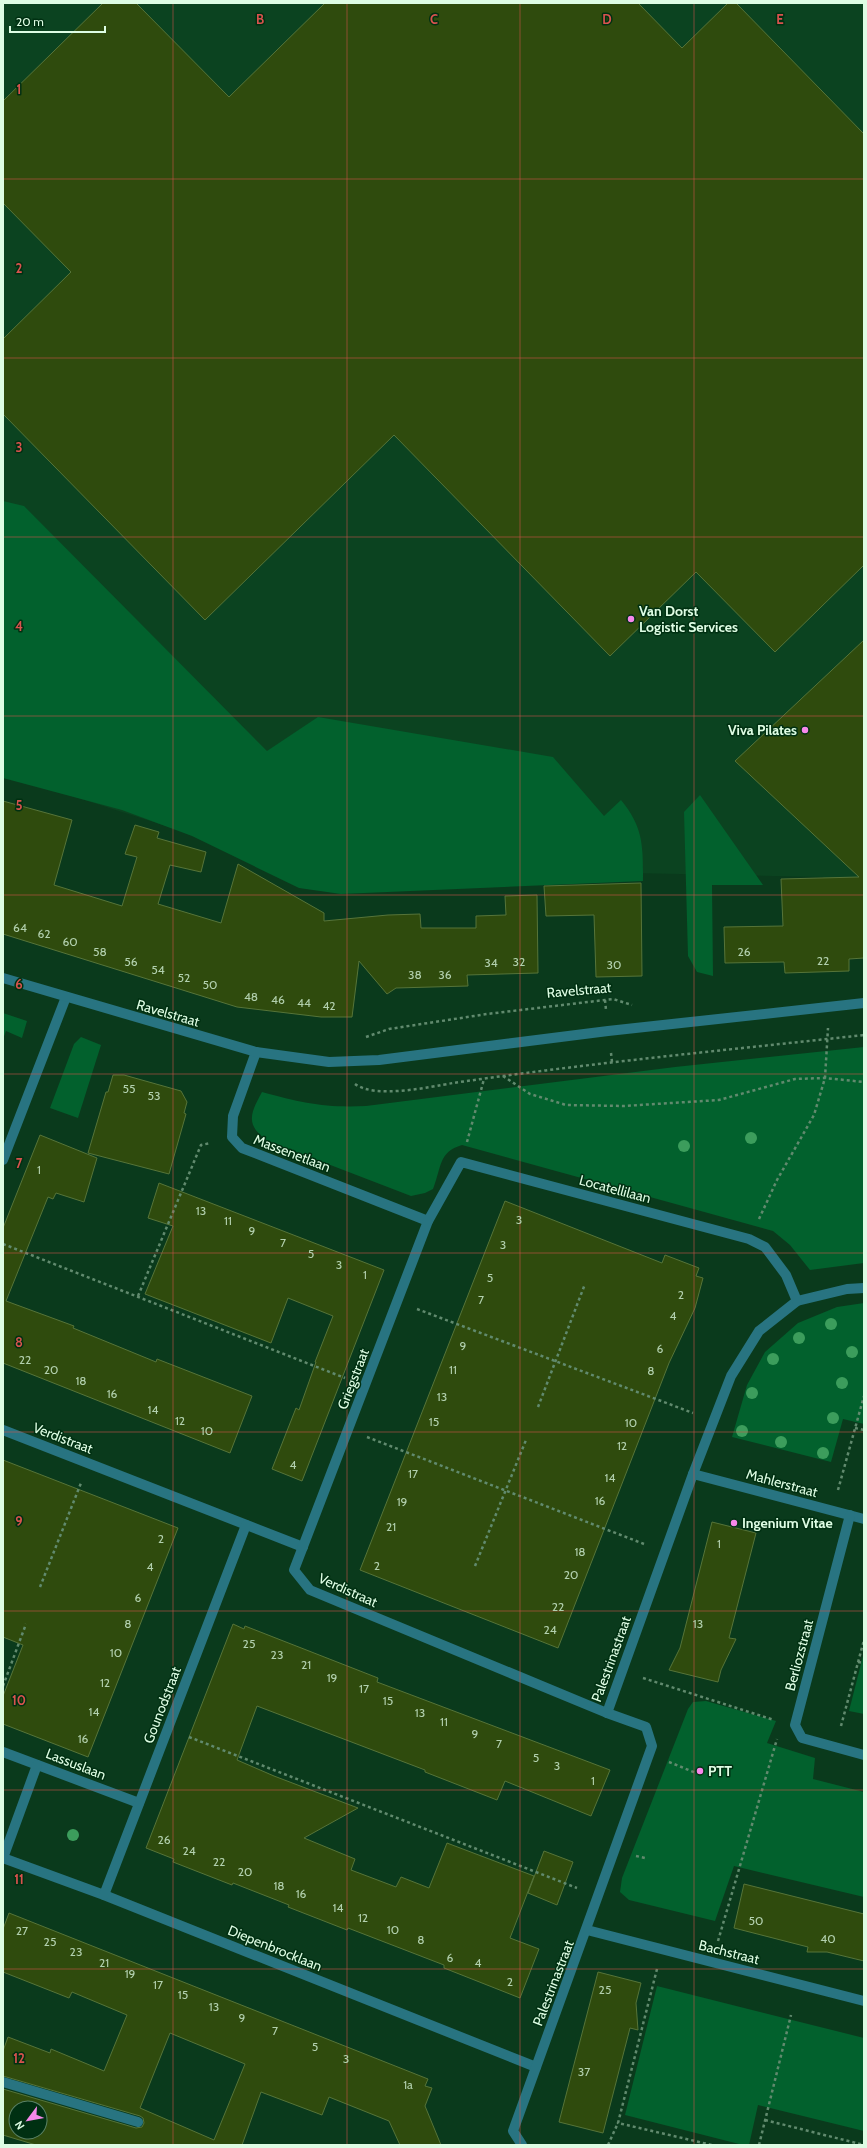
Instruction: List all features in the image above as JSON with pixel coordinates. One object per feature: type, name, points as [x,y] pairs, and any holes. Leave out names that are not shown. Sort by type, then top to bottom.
[{"type":"street","name":"Ravelstraat","points":[[3,978],[256,1052],[329,1062],[379,1060],[608,1031],[864,1003]]},
{"type":"street","points":[[3,1160],[66,997]]},
{"type":"street","name":"Massenetlaan","points":[[256,1052],[233,1116],[232,1137],[242,1148],[428,1221]]},
{"type":"street","points":[[428,1221],[461,1162]]},
{"type":"street","name":"Locatellilaan","points":[[461,1162],[749,1239],[765,1247],[786,1275],[797,1301]]},
{"type":"street","name":"Griegstraat","points":[[303,1547],[428,1221]]},
{"type":"street","points":[[797,1301],[847,1288],[864,1288]]},
{"type":"street","name":"Palestrinastraat","points":[[522,2145],[513,2131],[599,1897],[652,1746],[646,1727],[607,1713],[664,1552],[731,1376],[759,1331],[797,1301]]},
{"type":"street","name":"Verdistraat","points":[[3,1430],[303,1547],[294,1570],[310,1590],[607,1713]]},
{"type":"street","name":"Mahlerstraat","points":[[693,1474],[864,1519]]},
{"type":"street","name":"Berliozstraat","points":[[795,1725],[850,1515]]},
{"type":"street","name":"Gounodstraat","points":[[104,1895],[246,1525]]},
{"type":"street","points":[[795,1725],[802,1738],[864,1755]]},
{"type":"street","name":"Lassuslaan","points":[[3,1752],[139,1803]]},
{"type":"street","name":"Diepenbrocklaan","points":[[37,1765],[3,1858],[104,1895],[536,2067]]},
{"type":"street","name":"Bachstraat","points":[[587,1930],[864,2001]]},
{"type":"street","points":[[3,2082],[138,2122]]},
{"type":"path","name":"Ravelstraat","points":[[361,1040],[389,1029],[487,1014],[613,999],[630,1005],[636,1005]]},
{"type":"path","points":[[749,1239],[777,1180],[814,1114],[825,1078],[829,1039],[826,1007]]},
{"type":"path","points":[[329,1062],[358,1086],[372,1090],[410,1090],[628,1060],[864,1035]]},
{"type":"path","points":[[503,1076],[530,1094],[566,1105],[624,1106],[719,1100],[795,1079],[825,1078],[864,1082]]},
{"type":"path","points":[[461,1162],[484,1079]]},
{"type":"path","points":[[138,1296],[201,1145],[232,1137]]},
{"type":"path","points":[[3,1244],[365,1386]]},
{"type":"path","points":[[538,1407],[585,1284]]},
{"type":"path","points":[[398,1302],[713,1421]]},
{"type":"path","points":[[832,1510],[864,1396]]},
{"type":"path","points":[[855,1428],[864,1430]]},
{"type":"path","points":[[348,1430],[664,1552]]},
{"type":"path","points":[[475,1566],[526,1440]]},
{"type":"path","points":[[40,1587],[88,1463]]},
{"type":"path","points":[[3,1686],[26,1624]]},
{"type":"path","points":[[836,1748],[864,1640]]},
{"type":"path","points":[[858,1662],[864,1663]]},
{"type":"path","points":[[622,1671],[781,1723],[795,1725]]},
{"type":"path","points":[[712,1962],[781,1723]]},
{"type":"path","points":[[168,1729],[599,1897]]},
{"type":"path","points":[[650,1755],[696,1773]]},
{"type":"path","points":[[608,2145],[618,2123],[662,1949]]},
{"type":"path","points":[[759,2145],[791,2015]]},
{"type":"path","points":[[765,2120],[864,2145]]},
{"type":"path","points":[[618,2123],[712,2145]]},
{"type":"shaded area","points":[[3,3],[864,3],[864,936],[823,877],[291,866],[3,774]]},
{"type":"shaded area","points":[[3,501],[24,506],[267,751],[318,717],[553,757],[604,816],[621,800],[629,810],[641,838],[643,881],[341,894],[299,888],[192,836],[122,810],[3,778]]},
{"type":"shaded area","points":[[700,795],[763,885],[712,885],[713,976],[697,972],[688,956],[684,812]]},
{"type":"shaded area","points":[[3,1013],[27,1021],[22,1038],[6,1031],[3,1039]]},
{"type":"shaded area","points":[[81,1037],[101,1045],[78,1118],[50,1108],[74,1044]]},
{"type":"shaded area","points":[[864,1047],[864,1263],[810,1270],[790,1245],[773,1231],[462,1145],[454,1148],[445,1156],[433,1189],[425,1193],[411,1196],[268,1141],[256,1130],[252,1119],[255,1107],[262,1092],[314,1104],[366,1106],[675,1067]]},
{"type":"shaded area","points":[[864,1303],[864,1424],[843,1419],[831,1462],[732,1437],[747,1385],[765,1352],[798,1323],[837,1307]]},
{"type":"shaded area","points":[[864,1652],[864,1714],[849,1711]]},
{"type":"shaded area","points":[[706,1701],[776,1721],[767,1743],[815,1758],[813,1779],[864,1792],[864,1897],[734,1866],[715,1921],[629,1900],[620,1892],[622,1878],[688,1709],[693,1702]]},
{"type":"shaded area","points":[[657,1986],[864,2038],[864,2131],[758,2105],[749,2145],[743,2145],[625,2115]]},
{"type":"building","points":[[103,3],[136,3],[229,97],[325,3],[638,3],[682,48],[728,3],[736,3],[864,134],[864,565],[775,652],[696,572],[610,656],[394,435],[205,620],[3,414],[3,339],[71,272],[3,203],[3,101]]},
{"type":"building","points":[[864,640],[864,958],[849,959],[849,971],[785,973],[784,962],[725,963],[724,927],[783,926],[781,879],[859,877],[735,761]]},
{"type":"building","points":[[3,801],[72,820],[54,885],[122,906],[137,857],[125,854],[135,825],[159,832],[157,838],[206,852],[201,872],[170,865],[158,904],[221,923],[238,864],[324,913],[324,921],[388,915],[420,914],[421,928],[476,928],[476,916],[506,915],[505,896],[537,895],[538,973],[467,975],[468,986],[396,988],[387,994],[359,961],[352,1017],[321,1017],[237,1007],[3,934]]},
{"type":"building","points":[[641,883],[642,976],[596,977],[594,915],[546,916],[544,886]]},
{"type":"building","points":[[113,1075],[124,1075],[181,1091],[187,1102],[184,1113],[186,1114],[169,1174],[88,1153],[106,1092],[108,1092]]},
{"type":"building","points":[[40,1135],[97,1158],[84,1202],[56,1193],[53,1199],[48,1197],[6,1301],[74,1326],[73,1328],[156,1362],[157,1359],[252,1396],[230,1453],[3,1363],[3,1228]]},
{"type":"building","points":[[159,1183],[384,1270],[302,1481],[272,1469],[296,1408],[299,1410],[315,1362],[333,1316],[288,1298],[271,1343],[145,1294],[173,1226],[148,1218]]},
{"type":"building","points":[[505,1201],[662,1263],[665,1255],[699,1268],[696,1276],[703,1278],[695,1308],[669,1363],[558,1648],[360,1570]]},
{"type":"building","points":[[3,1460],[178,1528],[88,1757],[3,1724],[3,1696],[23,1645],[3,1637]]},
{"type":"building","points":[[712,1522],[756,1533],[729,1638],[736,1639],[721,1670],[718,1682],[669,1670],[680,1648]]},
{"type":"building","points":[[233,1624],[244,1629],[245,1626],[378,1678],[377,1682],[610,1770],[591,1816],[505,1781],[497,1800],[425,1772],[425,1770],[257,1706],[237,1760],[274,1776],[358,1808],[304,1838],[355,1859],[351,1870],[396,1887],[401,1877],[429,1888],[447,1843],[534,1876],[510,1938],[539,1949],[520,1998],[444,1968],[444,1965],[348,1928],[347,1930],[288,1907],[289,1905],[233,1883],[232,1885],[173,1862],[174,1859],[146,1848]]},
{"type":"building","points":[[544,1851],[573,1862],[557,1905],[528,1893]]},
{"type":"building","points":[[744,1884],[864,1914],[864,1961],[827,1952],[807,1952],[808,1947],[734,1928]]},
{"type":"building","points":[[9,1913],[428,2079],[425,2086],[432,2088],[425,2106],[441,2145],[400,2145],[389,2121],[329,2097],[322,2115],[261,2092],[242,2145],[36,2145],[20,2140],[48,2140],[48,2102],[136,2128],[142,2127],[144,2123],[143,2118],[140,2116],[3,2076],[3,2051],[8,2037],[50,2053],[51,2049],[104,2071],[127,2015],[72,1992],[69,1998],[3,1972],[3,1929]],"holes":[[[170,2033],[245,2064],[214,2140],[140,2108]]]},
{"type":"building","points":[[598,1972],[641,1983],[636,2003],[638,2030],[630,2028],[603,2133],[559,2122]]},
{"type":"building","points":[[3,2089],[41,2100],[8,2100],[8,2137],[3,2135]]},
{"type":"place","name":"Van Dorst Logistic Services","points":[[631,619]]},
{"type":"place","name":"Viva Pilates","points":[[805,730]]},
{"type":"place","name":"Ingenium Vitae","points":[[734,1523]]},
{"type":"place","name":"PTT","points":[[700,1771]]}]
